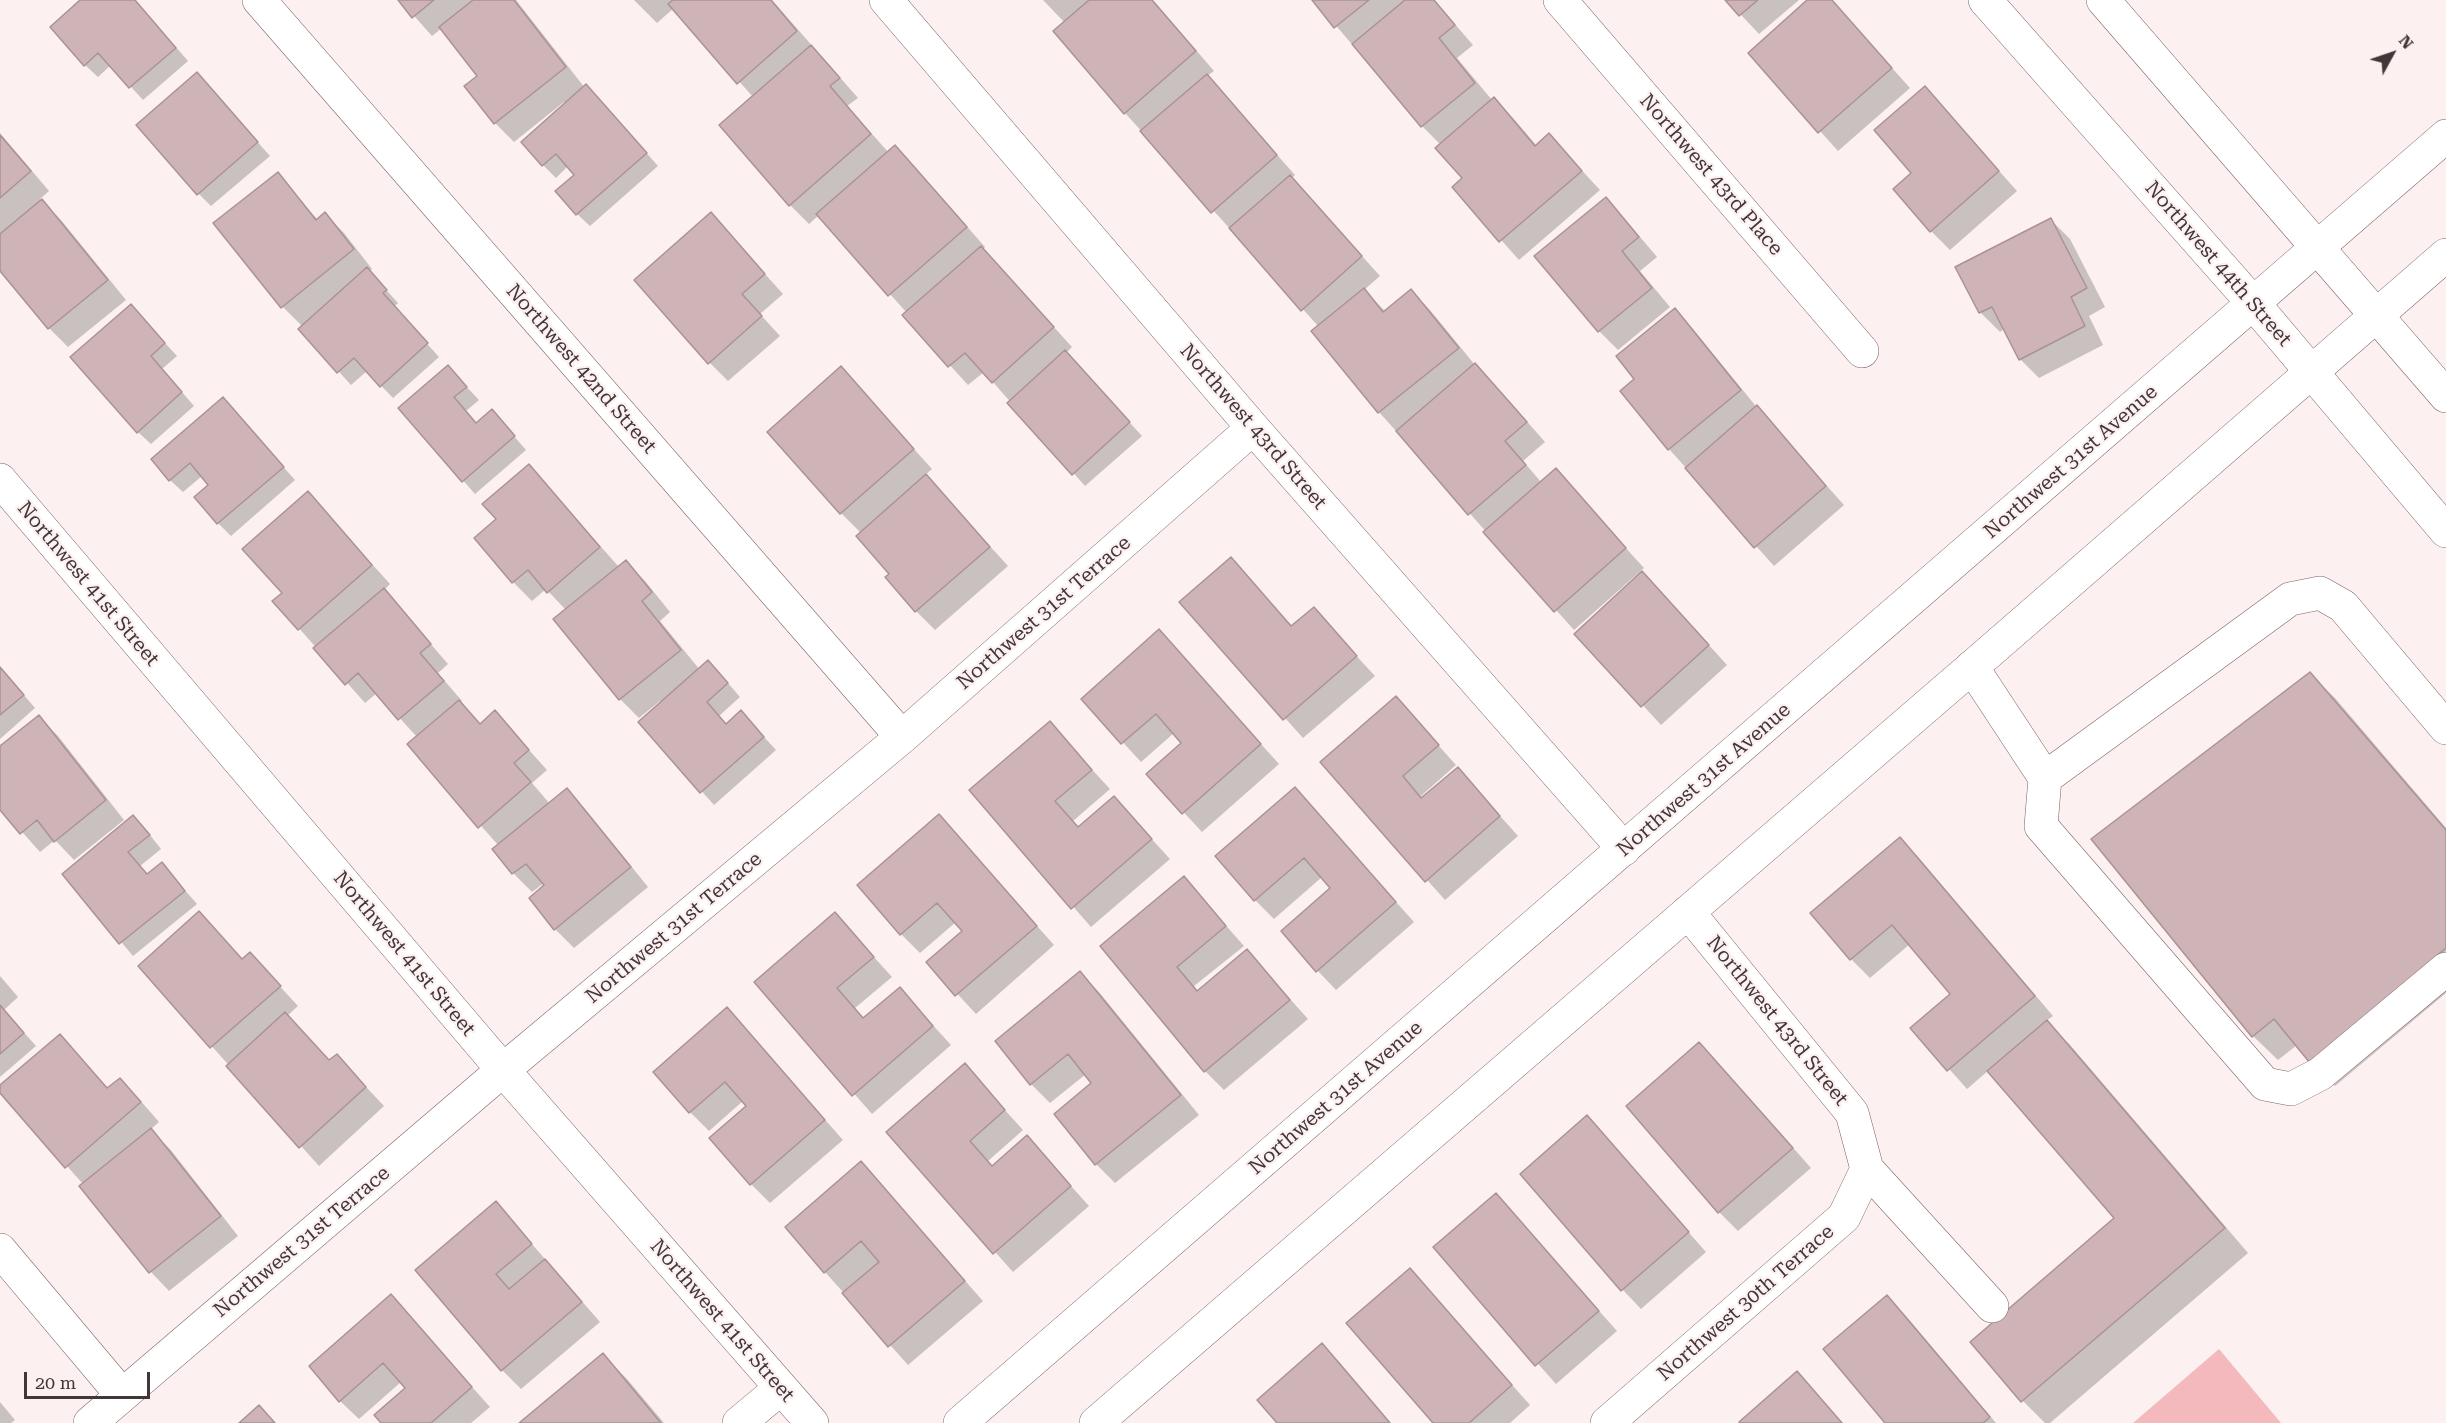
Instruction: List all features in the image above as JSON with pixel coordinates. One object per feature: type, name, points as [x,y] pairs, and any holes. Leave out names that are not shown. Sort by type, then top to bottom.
[{"type":"street","name":"Northwest 42nd Street","points":[[259,0],[902,737]]},
{"type":"street","name":"Northwest 43rd Street","points":[[886,0],[1253,428],[1624,849]]},
{"type":"street","name":"Northwest 43rd Place","points":[[1560,0],[1862,351]]},
{"type":"street","name":"Northwest 44th Street","points":[[1985,0],[2254,304],[2446,531]]},
{"type":"street","points":[[2103,0],[2446,396]]},
{"type":"street","name":"Northwest 31st Avenue","points":[[960,1423],[2254,304],[2446,135]]},
{"type":"street","points":[[1096,1423],[2446,255]]},
{"type":"street","name":"Northwest 31st Terrace","points":[[90,1423],[503,1070],[902,737],[1253,428]]},
{"type":"street","name":"Northwest 41st Street","points":[[0,480],[503,1070],[812,1423]]},
{"type":"street","points":[[2045,778],[2289,599],[2320,593],[2343,606],[2446,728]]},
{"type":"street","points":[[1972,667],[2045,778],[2042,826],[2265,1084],[2291,1089],[2320,1074],[2446,969]]},
{"type":"street","name":"Northwest 43rd Street","points":[[1688,912],[1852,1113],[1867,1169]]},
{"type":"street","points":[[1867,1169],[1992,1306]]},
{"type":"street","name":"Northwest 30th Terrace","points":[[1607,1423],[1844,1217],[1867,1169]]},
{"type":"street","points":[[0,1250],[123,1395]]},
{"type":"street","points":[[739,1423],[781,1388]]},
{"type":"shaded area","points":[[2219,1349],[2281,1423],[2133,1423]]},
{"type":"building","points":[[80,0],[135,0],[176,48],[129,88],[98,53],[84,66],[50,27]]},
{"type":"building","points":[[398,0],[434,0],[412,18]]},
{"type":"building","points":[[473,0],[514,0],[566,67],[494,124],[464,86],[477,76],[439,27]]},
{"type":"building","points":[[673,0],[771,0],[797,31],[737,84],[668,4]]},
{"type":"building","points":[[1089,0],[1152,0],[1196,51],[1124,114],[1053,31]]},
{"type":"building","points":[[1312,0],[1369,0],[1334,28]]},
{"type":"building","points":[[1405,0],[1434,0],[1455,25],[1439,38],[1475,83],[1421,127],[1352,44]]},
{"type":"building","points":[[1725,0],[1758,0],[1739,16]]},
{"type":"building","points":[[1807,0],[1832,0],[1892,68],[1818,133],[1748,53]]},
{"type":"building","points":[[811,45],[840,78],[830,86],[871,134],[789,206],[719,125]]},
{"type":"building","points":[[197,72],[258,142],[197,195],[136,125]]},
{"type":"building","points":[[1207,74],[1277,155],[1211,213],[1140,131]]},
{"type":"building","points":[[586,84],[647,153],[576,215],[555,191],[574,175],[556,154],[542,166],[521,142]]},
{"type":"building","points":[[1925,86],[1999,171],[1930,232],[1893,189],[1911,173],[1874,130]]},
{"type":"building","points":[[1494,97],[1535,146],[1549,133],[1582,171],[1499,242],[1452,187],[1462,178],[1435,148]]},
{"type":"building","points":[[0,135],[31,171],[0,198]]},
{"type":"building","points":[[895,145],[967,227],[888,296],[816,214]]},
{"type":"building","points":[[278,172],[316,220],[325,212],[354,249],[281,308],[213,223]]},
{"type":"building","points":[[1290,175],[1362,256],[1301,311],[1229,228]]},
{"type":"building","points":[[1606,197],[1639,237],[1622,251],[1652,288],[1598,332],[1534,256]]},
{"type":"building","points":[[42,199],[108,280],[48,329],[0,271],[0,234]]},
{"type":"building","points":[[711,212],[765,274],[742,294],[762,316],[708,364],[634,280]]},
{"type":"building","points":[[2051,218],[2087,288],[2071,297],[2085,326],[2019,360],[1992,307],[1979,313],[1955,267]]},
{"type":"building","points":[[981,246],[1054,327],[992,383],[965,353],[948,367],[902,315]]},
{"type":"building","points":[[367,267],[387,290],[383,293],[428,343],[380,387],[354,358],[337,373],[298,329]]},
{"type":"building","points":[[1364,288],[1383,312],[1411,289],[1459,348],[1378,413],[1311,331]]},
{"type":"building","points":[[131,304],[165,343],[151,356],[182,392],[137,433],[70,357]]},
{"type":"building","points":[[1675,308],[1741,390],[1668,450],[1620,391],[1634,379],[1616,356]]},
{"type":"building","points":[[1065,350],[1130,422],[1072,475],[1007,403]]},
{"type":"building","points":[[1475,363],[1527,422],[1505,441],[1526,465],[1468,515],[1396,431]]},
{"type":"building","points":[[448,365],[467,387],[454,397],[476,423],[492,409],[515,436],[462,482],[398,408]]},
{"type":"building","points":[[841,366],[914,449],[840,514],[767,432]]},
{"type":"building","points":[[223,397],[284,467],[217,524],[194,497],[208,485],[190,463],[169,481],[151,459]]},
{"type":"building","points":[[1757,405],[1826,486],[1754,548],[1685,468]]},
{"type":"building","points":[[529,464],[600,547],[547,593],[528,570],[512,583],[474,538],[496,519],[482,504]]},
{"type":"building","points":[[1556,468],[1626,548],[1554,612],[1483,532]]},
{"type":"building","points":[[926,474],[990,547],[915,612],[885,577],[889,574],[856,536]]},
{"type":"building","points":[[308,491],[372,565],[298,630],[272,601],[282,593],[242,549]]},
{"type":"building","points":[[1231,557],[1291,626],[1314,607],[1357,656],[1283,720],[1179,602]]},
{"type":"building","points":[[626,560],[652,592],[642,601],[681,650],[619,700],[553,619]]},
{"type":"building","points":[[1642,571],[1709,645],[1641,707],[1574,634]]},
{"type":"building","points":[[384,588],[431,644],[420,653],[444,681],[398,720],[358,673],[345,685],[313,648]]},
{"type":"building","points":[[1159,629],[1261,744],[1182,814],[1146,774],[1181,743],[1156,714],[1121,744],[1081,699]]},
{"type":"building","points":[[708,660],[728,683],[707,702],[726,724],[741,710],[764,737],[700,793],[638,722]]},
{"type":"building","points":[[0,667],[24,695],[0,715]]},
{"type":"building","points":[[2310,672],[2446,830],[2446,948],[2310,1063],[2274,1019],[2252,1037],[2091,839]]},
{"type":"building","points":[[1396,696],[1439,745],[1403,776],[1421,798],[1458,767],[1500,816],[1425,882],[1320,762]]},
{"type":"building","points":[[459,700],[480,724],[495,710],[529,750],[514,763],[531,782],[478,828],[407,744]]},
{"type":"building","points":[[39,715],[106,800],[54,842],[37,820],[20,834],[0,810],[0,746]]},
{"type":"building","points":[[1050,721],[1092,770],[1055,801],[1078,827],[1114,796],[1152,839],[1071,909],[969,790]]},
{"type":"building","points":[[1295,787],[1396,902],[1316,972],[1281,931],[1330,888],[1304,858],[1254,901],[1215,856]]},
{"type":"building","points":[[567,788],[631,867],[554,930],[529,898],[544,885],[526,864],[512,874],[492,849]]},
{"type":"building","points":[[939,814],[1037,926],[955,996],[926,962],[962,931],[937,903],[900,935],[857,885]]},
{"type":"building","points":[[133,815],[150,835],[128,852],[147,874],[162,862],[185,891],[119,944],[62,874]]},
{"type":"building","points":[[1900,837],[2035,996],[1947,1071],[1910,1028],[1950,994],[1892,925],[1850,960],[1810,913]]},
{"type":"building","points":[[1184,876],[1226,926],[1177,967],[1197,991],[1247,949],[1290,1000],[1204,1072],[1100,946]]},
{"type":"building","points":[[199,911],[242,959],[250,952],[281,986],[210,1048],[138,966]]},
{"type":"building","points":[[835,912],[874,957],[837,988],[863,1018],[900,987],[933,1026],[852,1096],[754,982]]},
{"type":"building","points":[[1080,971],[1181,1095],[1095,1165],[1054,1114],[1091,1083],[1068,1054],[1030,1085],[995,1041]]},
{"type":"building","points":[[0,1005],[24,1033],[0,1054]]},
{"type":"building","points":[[727,1007],[825,1120],[750,1185],[709,1138],[746,1106],[725,1082],[689,1113],[653,1072]]},
{"type":"building","points":[[285,1012],[329,1060],[337,1054],[366,1087],[299,1148],[226,1066]]},
{"type":"building","points":[[2047,1020],[2225,1228],[2021,1402],[1970,1342],[2114,1218],[1987,1071]]},
{"type":"building","points":[[60,1034],[107,1088],[120,1078],[141,1102],[65,1168],[0,1093],[0,1085]]},
{"type":"building","points":[[1699,1042],[1793,1148],[1718,1213],[1626,1106]]},
{"type":"building","points":[[965,1063],[1005,1110],[970,1141],[992,1166],[1027,1135],[1071,1186],[993,1254],[886,1132]]},
{"type":"building","points":[[1587,1115],[1689,1232],[1621,1291],[1520,1174]]},
{"type":"building","points":[[151,1128],[221,1216],[149,1273],[79,1186]]},
{"type":"building","points":[[861,1161],[965,1281],[888,1347],[842,1293],[879,1262],[861,1241],[824,1273],[785,1227]]},
{"type":"building","points":[[1496,1193],[1599,1311],[1535,1366],[1433,1247]]},
{"type":"building","points":[[496,1201],[532,1244],[496,1274],[509,1289],[545,1259],[582,1302],[501,1371],[415,1270]]},
{"type":"building","points":[[1410,1268],[1512,1385],[1469,1423],[1433,1423],[1346,1323]]},
{"type":"building","points":[[391,1294],[472,1387],[431,1423],[381,1423],[374,1415],[405,1388],[383,1363],[339,1402],[309,1366]]},
{"type":"building","points":[[1887,1295],[1990,1417],[1983,1423],[1885,1423],[1823,1349]]},
{"type":"building","points":[[1322,1343],[1390,1423],[1277,1423],[1257,1400]]},
{"type":"building","points":[[603,1353],[661,1423],[519,1423]]},
{"type":"building","points":[[1797,1371],[1842,1423],[1739,1422]]},
{"type":"building","points":[[259,1405],[275,1423],[239,1423]]}]
